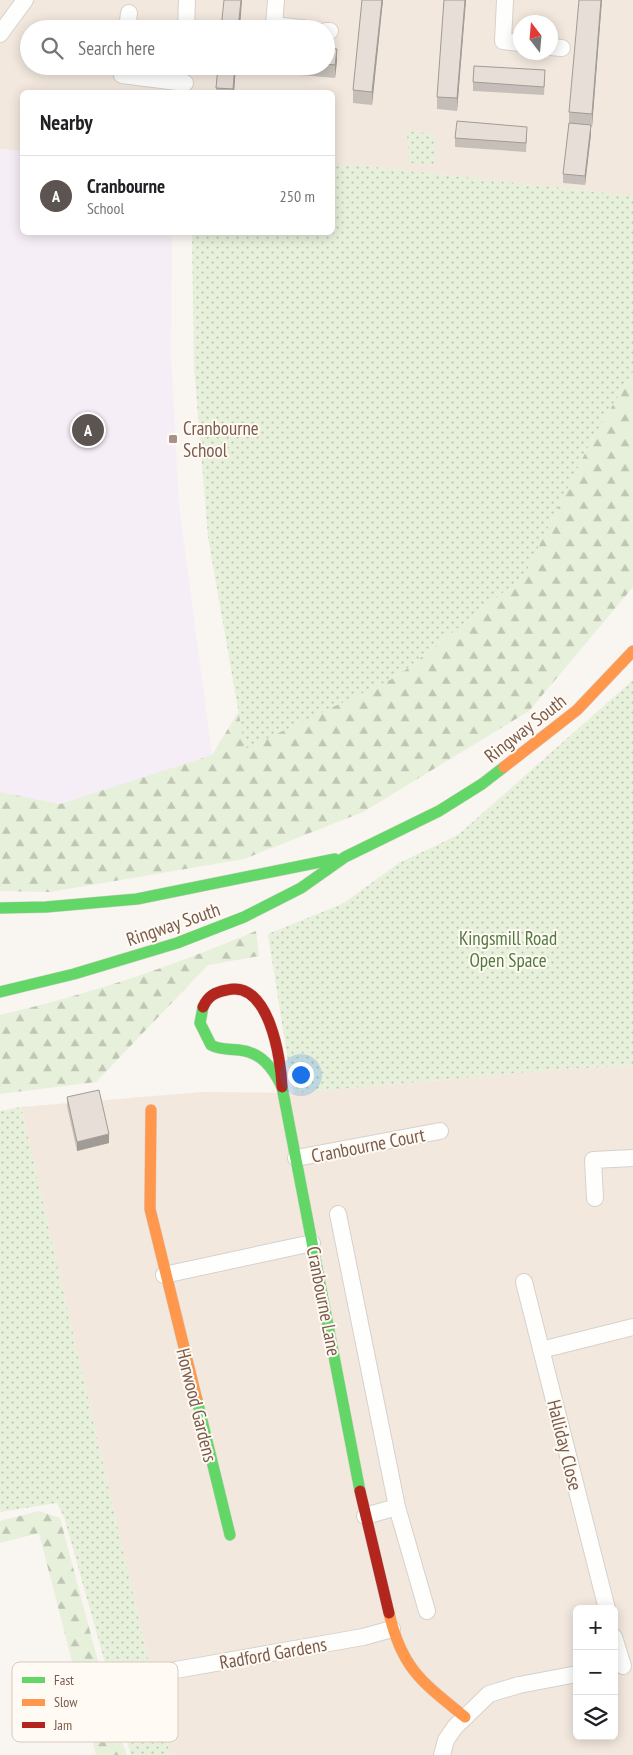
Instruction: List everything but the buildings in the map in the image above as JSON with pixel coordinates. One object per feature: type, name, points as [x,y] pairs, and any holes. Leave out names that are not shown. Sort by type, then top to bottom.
[{"type":"street","points":[[0,34],[26,0]]},
{"type":"street","points":[[186,20],[187,0]]},
{"type":"street","points":[[274,20],[276,0]]},
{"type":"street","points":[[505,0],[503,41],[513,42]]},
{"type":"street","points":[[122,75],[185,80]]},
{"type":"street","name":"Ringway South","points":[[0,992],[74,974],[168,946],[236,920],[301,888],[344,857],[439,811],[482,784],[577,710],[633,651]]},
{"type":"street","name":"Ringway South","points":[[0,908],[46,908],[137,899],[344,857]]},
{"type":"street","name":"Cranbourne Lane","points":[[282,1087],[269,1063],[250,1052],[223,1050],[212,1046],[205,1038],[199,1016],[204,1004],[212,995],[225,988],[235,987],[250,992],[271,1024],[283,1075],[282,1087],[365,1516],[392,1629],[400,1653],[413,1672],[465,1716]]},
{"type":"street","name":"Horwood Gardens","points":[[151,1110],[150,1209],[164,1275],[230,1535]]},
{"type":"street","name":"Cranbourne Court","points":[[296,1158],[440,1130]]},
{"type":"street","points":[[596,1198],[593,1160],[633,1158]]},
{"type":"street","name":"Cranbourne Lane","points":[[338,1214],[397,1507],[427,1610]]},
{"type":"street","points":[[164,1275],[312,1243]]},
{"type":"street","name":"Halliday Close","points":[[524,1282],[606,1605]]},
{"type":"street","points":[[541,1350],[633,1328]]},
{"type":"street","points":[[365,1516],[397,1507]]},
{"type":"street","name":"Radford Gardens","points":[[178,1670],[363,1637],[392,1629]]},
{"type":"street","points":[[618,1649],[623,1665]]},
{"type":"street","points":[[442,1755],[446,1740],[465,1716],[489,1694],[501,1689],[573,1675]]},
{"type":"shaded area","points":[[0,0],[633,0],[633,196],[357,165],[335,165],[335,90],[20,90],[20,151],[0,149]]},
{"type":"shaded area","points":[[0,149],[20,151],[20,235],[172,235],[171,355],[179,505],[212,755],[60,804],[0,792]]},
{"type":"shaded area","points":[[633,1066],[633,1755],[170,1755],[167,1742],[178,1742],[178,1662],[149,1662],[21,1107],[203,1092],[295,1093],[562,1069]]},
{"type":"green space","points":[[407,131],[435,134],[435,164],[409,163]]},
{"type":"green space","points":[[335,165],[357,165],[633,196],[633,372],[593,437],[524,576],[396,677],[245,749],[208,537],[194,366],[192,235],[335,235]]},
{"type":"green space","points":[[633,372],[633,587],[529,711],[363,812],[244,859],[50,892],[0,891],[0,792],[60,804],[212,755],[245,701],[396,677],[524,576],[593,437]]},
{"type":"green space","name":"Kingsmill Road Open Space","points":[[633,680],[633,1066],[562,1069],[295,1093],[292,1087],[268,934],[344,903],[399,863],[458,835]]},
{"type":"green space","points":[[256,931],[259,956],[208,965],[96,1082],[0,1094],[0,1015],[130,979]]},
{"type":"green space","points":[[21,1107],[149,1662],[105,1662],[64,1517],[57,1503],[0,1512],[0,1111]]},
{"type":"green space","points":[[39,1511],[60,1518],[98,1662],[72,1662],[39,1533],[0,1543],[0,1521]]},
{"type":"green space","points":[[93,1742],[122,1742],[127,1755],[96,1755]]},
{"type":"green space","points":[[127,1742],[167,1742],[170,1755],[131,1755]]},
{"type":"traffic: fast","points":[[0,992],[74,974],[177,943],[244,917],[301,888],[345,857],[439,811],[482,784],[504,767]]},
{"type":"traffic: fast","points":[[0,908],[46,907],[137,899],[335,859]]},
{"type":"traffic: fast","points":[[203,1007],[200,1023],[211,1045],[221,1049],[247,1051],[254,1054],[270,1067],[282,1087],[360,1491]]},
{"type":"traffic: fast","points":[[197,1400],[230,1535]]},
{"type":"traffic: slow","points":[[504,767],[577,710],[633,651]]},
{"type":"traffic: slow","points":[[151,1110],[150,1209],[197,1400]]},
{"type":"traffic: slow","points":[[389,1613],[394,1632],[407,1661],[425,1683],[465,1717]]},
{"type":"traffic: jam","points":[[203,1007],[215,993],[227,990],[241,990],[253,997],[263,1008],[270,1024],[279,1058],[282,1087]]},
{"type":"traffic: jam","points":[[360,1491],[389,1613]]},
{"type":"place","name":"Cranbourne","points":[[88,430]]},
{"type":"place","name":"Cranbourne School","points":[[173,439]]}]
